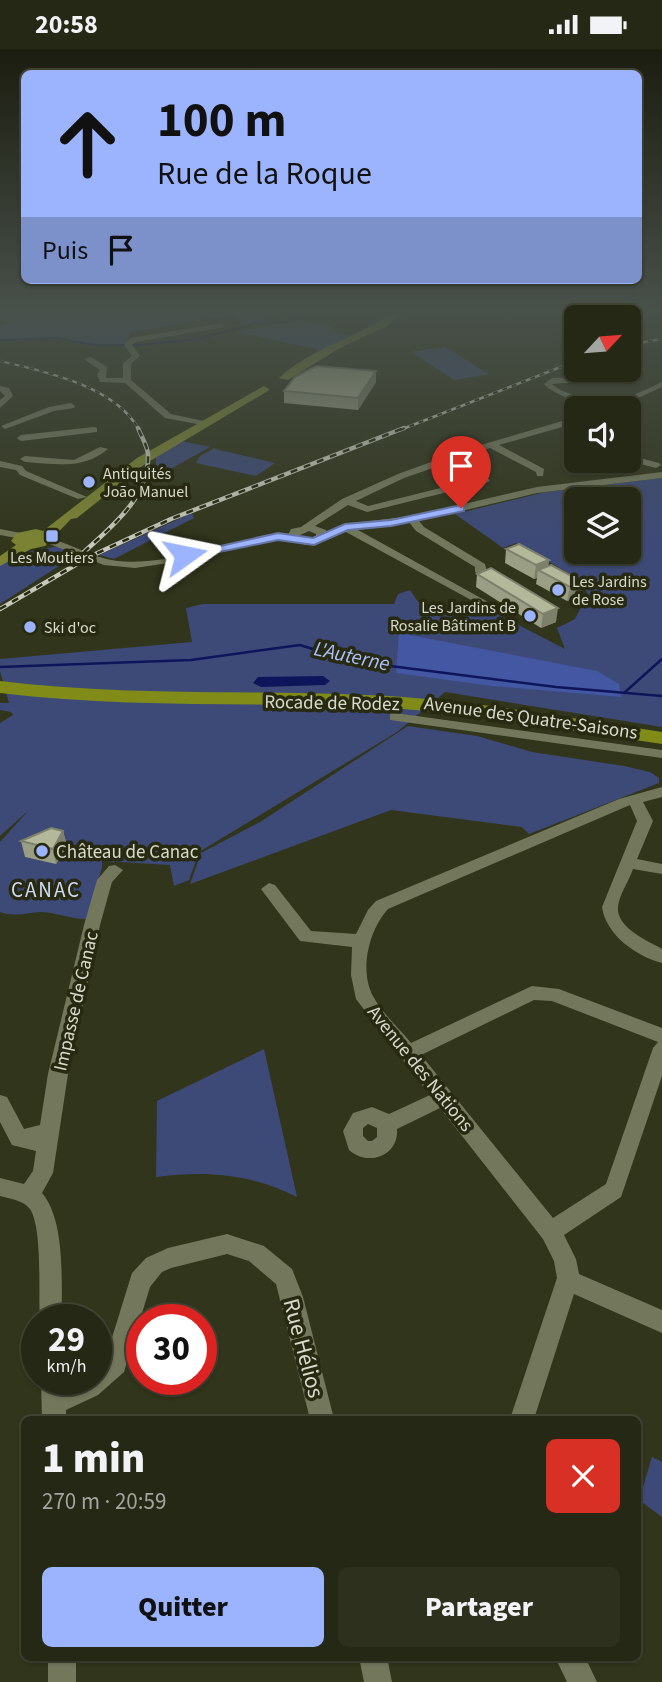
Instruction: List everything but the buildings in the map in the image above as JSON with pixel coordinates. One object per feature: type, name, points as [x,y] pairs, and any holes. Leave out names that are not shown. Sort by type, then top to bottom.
[{"type":"highway","name":"Rocade de Rodez","points":[[0,687],[92,697],[366,701],[419,705],[662,738]]},
{"type":"highway","name":"Rocade de Rodez","points":[[0,697],[90,705],[393,711],[456,717],[654,749]]},
{"type":"highway","points":[[160,707],[185,711],[395,717]]},
{"type":"main road","points":[[0,557],[69,517],[197,424],[265,388]]},
{"type":"main road","points":[[0,562],[34,538]]},
{"type":"street","points":[[0,405],[9,396],[6,390],[1,388]]},
{"type":"street","points":[[135,388],[168,416],[197,424]]},
{"type":"street","points":[[553,388],[557,393],[569,396]]},
{"type":"street","points":[[636,396],[653,388]]},
{"type":"street","points":[[47,397],[52,409]]},
{"type":"street","points":[[4,433],[52,409],[71,406]]},
{"type":"street","points":[[293,536],[309,542],[315,529],[346,501],[395,478],[564,424]]},
{"type":"street","points":[[4,433],[21,440],[94,430]]},
{"type":"street","points":[[4,433],[21,440]]},
{"type":"street","points":[[21,440],[23,473],[91,499]]},
{"type":"street","points":[[494,446],[541,471],[540,474]]},
{"type":"street","points":[[0,464],[74,463],[103,449]]},
{"type":"street","points":[[641,462],[660,468]]},
{"type":"street","points":[[0,532],[34,538],[109,562],[125,564],[293,536],[315,529],[340,529],[412,519],[537,490],[660,468]]},
{"type":"street","points":[[346,501],[367,509],[485,480]]},
{"type":"street","points":[[412,519],[420,529],[481,566],[481,572]]},
{"type":"street","points":[[340,529],[484,604]]},
{"type":"street","name":"Avenue des Quatre-Saisons","points":[[395,717],[654,749],[662,754]]},
{"type":"street","points":[[654,749],[662,763]]},
{"type":"street","name":"Avenue des Nations","points":[[523,1416],[568,1279],[565,1259],[551,1232],[365,999],[360,986],[362,941],[372,915],[382,905],[634,799],[662,792]]},
{"type":"street","points":[[634,799],[645,821],[610,907],[610,918],[619,930],[662,957]]},
{"type":"street","points":[[627,863],[662,869]]},
{"type":"street","name":"Impasse de Canac","points":[[29,1195],[43,1173],[58,1074],[92,925],[105,880],[115,870]]},
{"type":"street","points":[[269,889],[306,937],[362,941]]},
{"type":"street","points":[[408,1053],[532,993],[553,994],[662,1036]]},
{"type":"street","points":[[551,1232],[614,1191],[662,1048]]},
{"type":"street","points":[[386,1125],[444,1097]]},
{"type":"street","points":[[0,1103],[19,1139],[38,1133],[48,1137]]},
{"type":"street","points":[[0,1187],[29,1195],[38,1204],[44,1222],[50,1304]]},
{"type":"street","name":"Rue Hélios","points":[[54,1411],[90,1387],[116,1364],[140,1281],[154,1265],[168,1258],[227,1244],[256,1253],[284,1277],[292,1297],[320,1414]]},
{"type":"street","points":[[578,1285],[662,1322]]},
{"type":"street","points":[[62,1661],[62,1682]]},
{"type":"street","points":[[374,1661],[378,1682]]},
{"type":"street","points":[[571,1661],[583,1682]]},
{"type":"shaded area","points":[[181,441],[210,447],[156,477],[156,455]]},
{"type":"shaded area","points":[[215,448],[275,463],[256,476],[196,463],[200,456]]},
{"type":"shaded area","points":[[662,478],[662,727],[445,692],[397,732],[199,852],[189,880],[174,886],[170,865],[102,861],[86,919],[46,912],[0,912],[0,842],[29,810],[0,836],[0,723],[13,715],[0,710],[0,703],[9,703],[0,671],[0,659],[192,642],[186,608],[203,604],[394,604],[398,594],[410,590],[421,606],[463,618],[488,609],[565,649],[557,628],[575,619],[588,594],[579,579],[516,543],[503,548],[455,514],[564,490],[564,564],[641,564],[641,487],[587,487]]},
{"type":"shaded area","points":[[192,513],[194,518],[114,559],[99,555]]},
{"type":"shaded area","points":[[58,546],[76,555],[0,604],[0,565],[27,552]]},
{"type":"shaded area","points":[[399,633],[597,671],[619,684],[621,697],[492,686],[396,673]]},
{"type":"shaded area","points":[[323,676],[330,681],[325,685],[261,687],[253,683],[258,677]]},
{"type":"shaded area","points":[[408,726],[477,736],[532,752],[624,766],[650,772],[659,778],[659,783],[529,834],[522,827],[391,810],[190,884],[201,853],[260,822]]},
{"type":"shaded area","points":[[264,1049],[297,1197],[263,1183],[228,1176],[193,1174],[156,1177],[157,1101]]},
{"type":"shaded area","points":[[652,1457],[662,1462],[662,1517],[641,1501]]},
{"type":"waterway","name":"L'Auterne","points":[[0,667],[191,660],[300,645],[351,661],[556,687],[624,693]]},
{"type":"waterway","points":[[624,693],[662,659]]},
{"type":"waterway","name":"L'Auterne","points":[[624,693],[662,696]]},
{"type":"railway","points":[[89,388],[114,402],[139,430]]},
{"type":"railway","points":[[400,430],[507,388]]},
{"type":"railway","points":[[0,609],[89,557],[171,519],[404,428]]},
{"type":"railway","points":[[84,552],[117,521],[143,484],[148,454],[139,430]]},
{"type":"place","name":"Antiquités João Manuel","points":[[89,482]]},
{"type":"place","name":"Les Moutiers","points":[[52,536]]},
{"type":"place","name":"Les Jardins de Rose","points":[[558,590]]},
{"type":"place","name":"Les Jardins de Rosalie Bâtiment B","points":[[530,616]]},
{"type":"place","name":"Ski d'oc","points":[[30,627]]},
{"type":"place","name":"Château de Canac","points":[[42,851]]},
{"type":"district","name":"CANAC","points":[[46,890]]},
{"type":"route","points":[[185,555],[278,537],[309,542],[345,527],[391,523],[461,508]]}]
